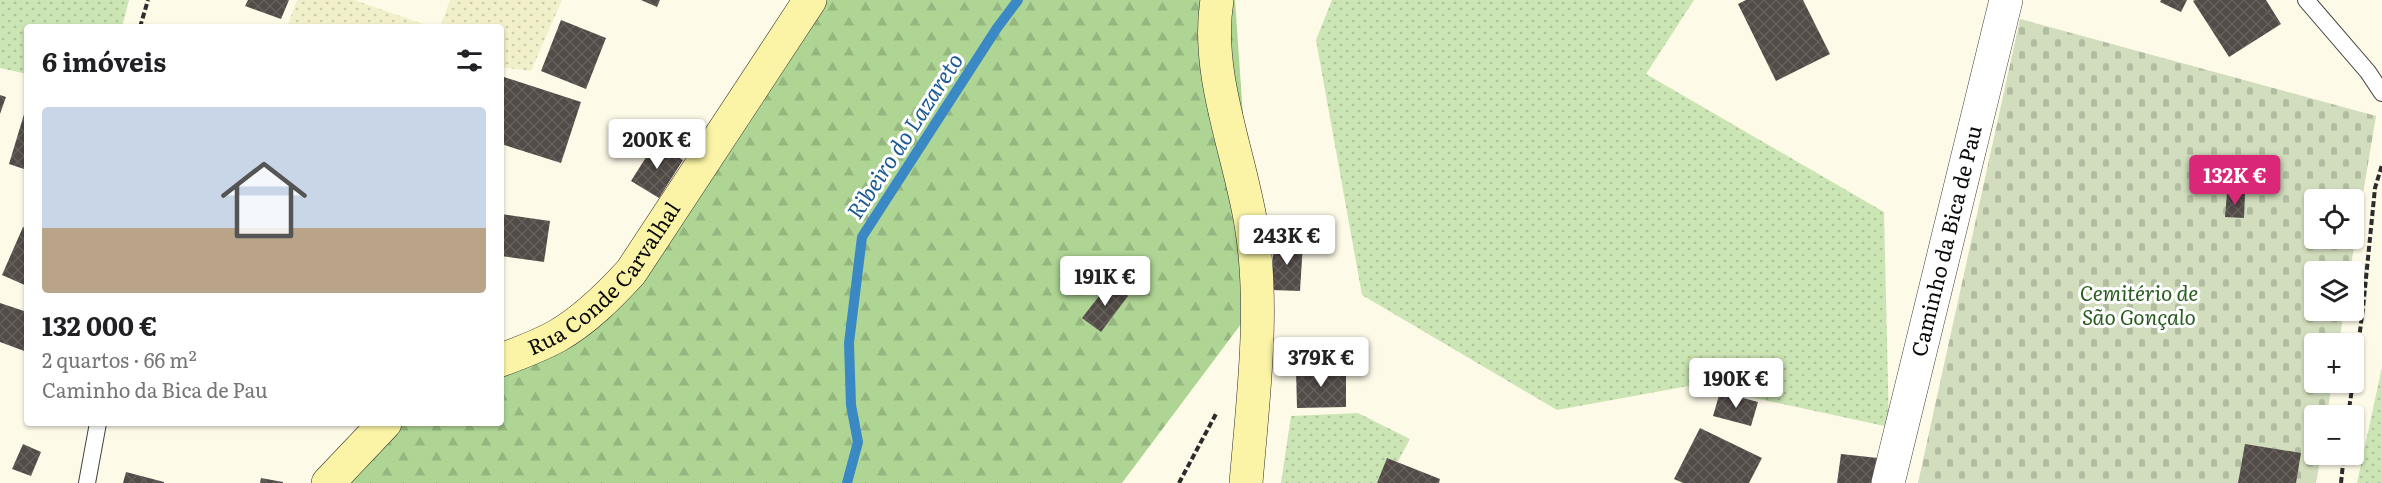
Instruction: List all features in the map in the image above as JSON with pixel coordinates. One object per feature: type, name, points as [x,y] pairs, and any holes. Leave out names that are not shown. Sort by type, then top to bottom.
[{"type":"main road","name":"Rua Conde Carvalhal","points":[[504,359],[558,336],[596,307],[631,272],[810,0]]},
{"type":"main road","points":[[1216,0],[1213,23],[1215,65],[1238,157],[1255,258],[1255,368],[1246,483]]},
{"type":"main road","points":[[328,483],[382,426]]},
{"type":"street","name":"Caminho da Bica de Pau","points":[[1888,483],[2006,0]]},
{"type":"lane","points":[[2306,0],[2368,72],[2382,93]]},
{"type":"lane","points":[[87,483],[97,426]]},
{"type":"path","points":[[141,24],[148,0]]},
{"type":"path","points":[[2360,333],[2375,188],[2382,165]]},
{"type":"path","points":[[1179,483],[1222,403]]},
{"type":"path","points":[[2341,483],[2343,465]]},
{"type":"green space","points":[[0,0],[129,0],[123,24],[24,24],[24,73],[0,68]]},
{"type":"green space","points":[[297,0],[354,0],[423,24],[288,24]]},
{"type":"green space","points":[[450,0],[562,0],[531,71],[504,67],[504,24],[441,24]]},
{"type":"green space","points":[[810,0],[1235,0],[1256,304],[1122,483],[328,483],[382,426],[504,426],[504,358],[588,314]]},
{"type":"green space","points":[[1332,0],[1694,0],[1646,74],[1884,212],[1889,427],[1694,385],[1557,410],[1362,295],[1316,40]]},
{"type":"green space","name":"Cemitério de São Gonçalo","points":[[2020,19],[2376,116],[2364,189],[2304,189],[2304,249],[2354,249],[2352,261],[2304,261],[2304,321],[2342,321],[2341,333],[2304,333],[2304,393],[2330,393],[2329,405],[2304,405],[2304,465],[2319,465],[2316,483],[1918,483]]},
{"type":"green space","points":[[2382,367],[2382,483],[2357,483],[2361,465],[2364,465],[2364,451]]},
{"type":"green space","points":[[1358,413],[1410,439],[1386,483],[1281,483],[1291,416]]},
{"type":"building","points":[[248,0],[289,0],[281,19],[245,6]]},
{"type":"building","points":[[641,0],[660,0],[657,7]]},
{"type":"building","points":[[1746,0],[1803,0],[1830,54],[1776,81],[1738,4]]},
{"type":"building","points":[[2161,0],[2187,0],[2181,12],[2160,2]]},
{"type":"building","points":[[2266,0],[2281,24],[2229,57],[2193,1]]},
{"type":"building","points":[[561,20],[606,38],[586,89],[541,71]]},
{"type":"building","points":[[504,77],[581,102],[561,163],[504,145]]},
{"type":"building","points":[[0,95],[6,97],[0,114]]},
{"type":"building","points":[[24,114],[24,169],[9,164]]},
{"type":"building","points":[[655,143],[683,160],[659,198],[631,181]]},
{"type":"building","points":[[2227,193],[2245,194],[2244,218],[2225,217]]},
{"type":"building","points":[[504,214],[550,221],[544,262],[504,256]]},
{"type":"building","points":[[23,227],[24,227],[24,285],[2,275]]},
{"type":"building","points":[[1274,241],[1303,243],[1300,291],[1271,290]]},
{"type":"building","points":[[1110,282],[1128,296],[1101,332],[1082,318]]},
{"type":"building","points":[[0,303],[24,311],[24,351],[0,342]]},
{"type":"building","points":[[1346,368],[1346,407],[1297,408],[1296,369]]},
{"type":"building","points":[[1720,392],[1758,402],[1751,426],[1713,416]]},
{"type":"building","points":[[1700,428],[1762,458],[1749,483],[1683,483],[1674,479]]},
{"type":"building","points":[[23,444],[41,452],[31,476],[12,469]]},
{"type":"building","points":[[2245,444],[2301,453],[2296,483],[2238,483]]},
{"type":"building","points":[[1841,454],[1878,458],[1875,483],[1837,483]]},
{"type":"building","points":[[1387,458],[1440,479],[1439,483],[1377,483]]},
{"type":"building","points":[[126,472],[164,482],[164,483],[123,483]]},
{"type":"building","points":[[261,478],[283,482],[283,483],[260,483]]},
{"type":"waterway","name":"Ribeiro do Lazareto","points":[[847,483],[858,442],[851,405],[849,343],[862,237],[997,28],[1018,0]]}]
